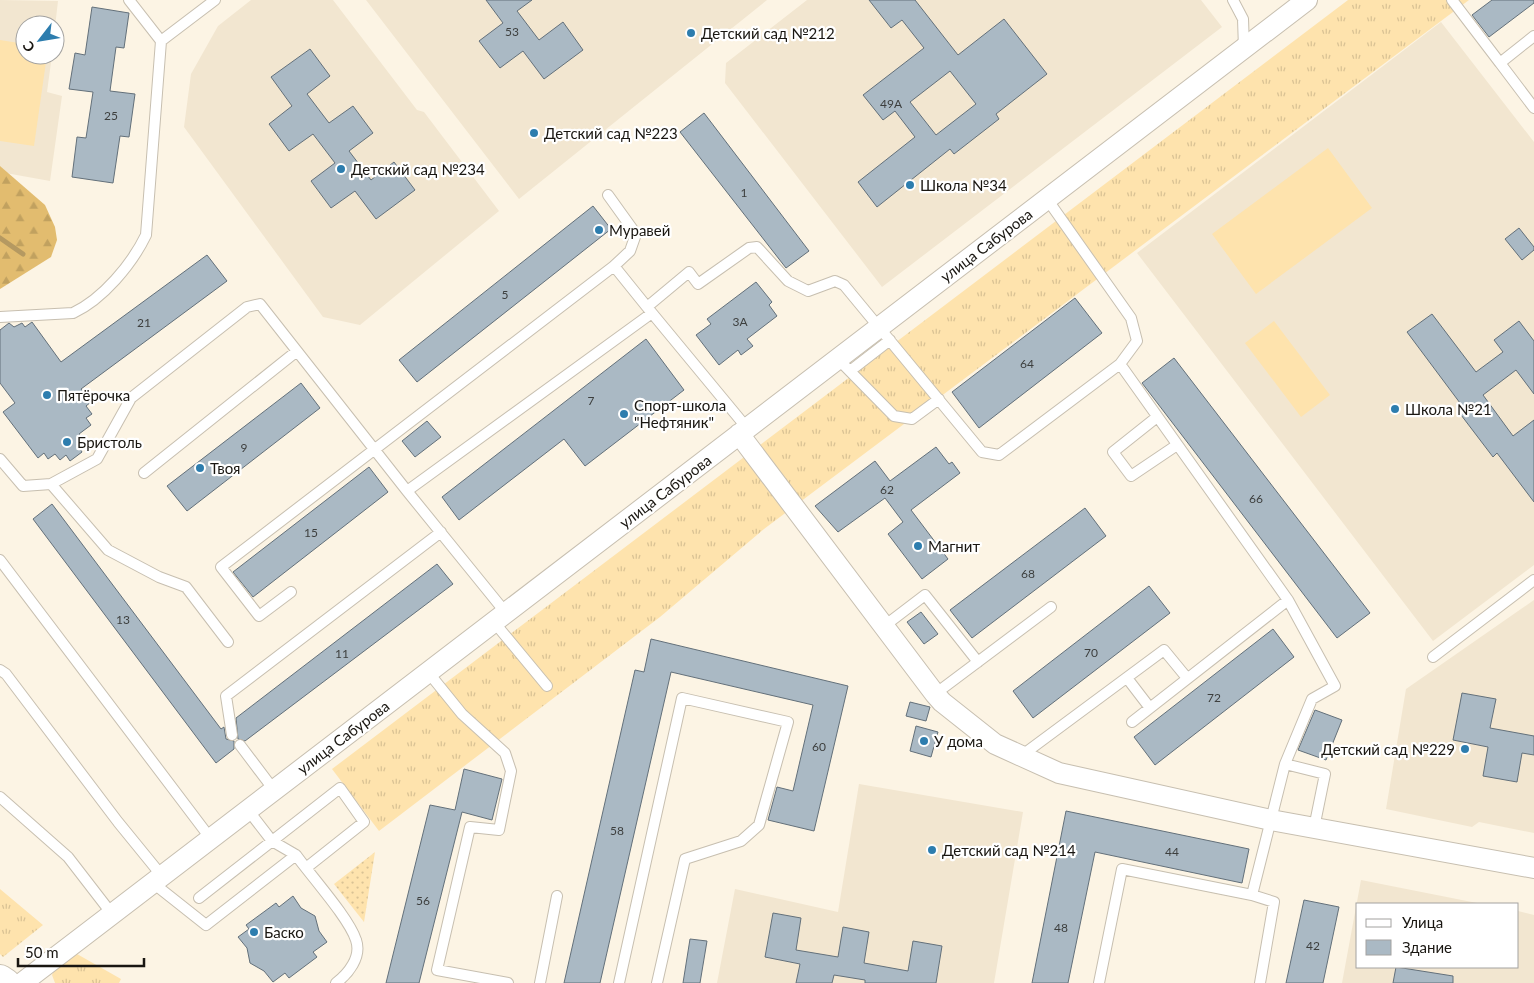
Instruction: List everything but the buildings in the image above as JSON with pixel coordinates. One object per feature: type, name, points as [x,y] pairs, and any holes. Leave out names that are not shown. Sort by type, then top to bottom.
[{"type":"main road","points":[[0,979],[6,983]]},
{"type":"street","name":"улица Сабурова","points":[[22,983],[743,431],[844,365],[1047,199],[1307,0]]},
{"type":"street","points":[[743,431],[884,627],[942,702],[995,744],[1059,773],[1271,820],[1534,868]]},
{"type":"lane","points":[[0,316],[73,313],[82,308],[119,275],[137,254],[146,235],[161,41],[129,0]]},
{"type":"lane","points":[[161,41],[215,0]]},
{"type":"lane","points":[[1233,0],[1243,19],[1244,49]]},
{"type":"lane","points":[[1452,0],[1534,108]]},
{"type":"lane","points":[[1500,63],[1534,36]]},
{"type":"lane","points":[[291,592],[259,616],[221,567],[373,448],[614,266],[630,251],[636,234],[608,195]]},
{"type":"lane","points":[[407,491],[650,310],[689,272],[698,284],[749,248],[758,248],[788,281],[808,291],[835,281],[844,285],[982,452],[999,455],[1120,364],[1137,341],[1131,318],[1047,199]]},
{"type":"lane","points":[[614,266],[743,431]]},
{"type":"lane","points":[[0,458],[23,486],[51,484],[96,459],[131,398],[247,307],[260,304],[441,532],[547,686]]},
{"type":"lane","points":[[144,473],[297,351]]},
{"type":"lane","points":[[1120,364],[1288,600],[1335,686],[1312,699],[1285,764],[1252,895]]},
{"type":"lane","points":[[844,365],[894,416],[912,419],[939,399]]},
{"type":"lane","points":[[1157,417],[1113,452],[1131,476],[1177,445]]},
{"type":"lane","points":[[51,484],[108,550],[159,577],[186,587],[228,642]]},
{"type":"lane","points":[[232,735],[226,696],[441,532]]},
{"type":"lane","points":[[0,560],[211,839]]},
{"type":"lane","points":[[1433,657],[1534,580]]},
{"type":"lane","points":[[884,627],[925,595],[978,662]]},
{"type":"lane","points":[[1132,722],[1288,600]]},
{"type":"lane","points":[[936,694],[1051,607]]},
{"type":"lane","points":[[1022,756],[1164,650],[1187,678]]},
{"type":"lane","points":[[0,670],[6,674],[118,822],[157,879],[206,925],[296,855]]},
{"type":"lane","points":[[428,672],[462,714],[505,753],[511,770],[499,830],[470,827],[438,970],[508,983]]},
{"type":"lane","points":[[1127,678],[1150,708]]},
{"type":"lane","points":[[619,983],[682,698],[788,722],[759,825],[741,841],[685,859],[657,983]]},
{"type":"lane","points":[[240,745],[274,790]]},
{"type":"lane","points":[[1285,764],[1325,774],[1314,828]]},
{"type":"lane","points":[[199,898],[340,788],[364,822],[306,868]]},
{"type":"lane","points":[[0,797],[68,857],[112,914]]},
{"type":"lane","points":[[248,810],[272,841],[296,855],[357,941],[355,960],[348,974],[336,983]]},
{"type":"lane","points":[[1099,983],[1122,869],[1252,895],[1274,902],[1260,983]]},
{"type":"lane","points":[[540,983],[558,896]]},
{"type":"shaded area","points":[[0,0],[58,1],[56,15],[15,15],[15,65],[51,65],[47,92],[62,96],[50,181],[0,172]]},
{"type":"shaded area","name":"Детский сад №234","points":[[251,0],[333,0],[417,110],[424,112],[499,211],[360,325],[323,317],[184,127],[191,74],[218,26]]},
{"type":"shaded area","name":"Детский сад №223","points":[[366,0],[767,0],[519,199]]},
{"type":"shaded area","name":"Школа №34","points":[[807,0],[1201,0],[1222,27],[882,287],[725,83],[726,63]]},
{"type":"shaded area","name":"Школа №21","points":[[1441,22],[1534,142],[1534,565],[1433,641],[1137,253]]},
{"type":"shaded area","name":"Детский сад №229","points":[[1534,600],[1534,833],[1479,822],[1472,827],[1386,809],[1406,689]]},
{"type":"shaded area","name":"Детский сад №214","points":[[859,784],[1023,812],[994,983],[717,983],[735,889],[838,912]]},
{"type":"shaded area","points":[[1361,880],[1477,903],[1357,903]]},
{"type":"shaded area","points":[[1356,907],[1356,968],[1519,968],[1519,911],[1534,915],[1534,983],[1342,983]]},
{"type":"green space","points":[[1348,0],[1469,0],[764,529],[660,617],[379,831],[332,769]]},
{"type":"green space","points":[[0,40],[15,42],[15,65],[46,65],[34,146],[0,141]]},
{"type":"green space","points":[[1328,148],[1372,208],[1256,294],[1212,234]]},
{"type":"green space","points":[[0,166],[45,205],[55,227],[57,240],[51,257],[0,289]]},
{"type":"green space","points":[[1274,321],[1330,395],[1301,417],[1245,343]]},
{"type":"green space","points":[[375,852],[364,922],[334,884]]},
{"type":"green space","points":[[0,889],[43,925],[3,957],[0,954]]},
{"type":"green space","points":[[77,954],[121,979],[119,983],[55,983],[52,975],[57,964]]},
{"type":"waterway","points":[[0,238],[23,254]]},
{"type":"place","name":"Детский сад №212","points":[[691,33]]},
{"type":"place","name":"Детский сад №223","points":[[534,133]]},
{"type":"place","name":"Детский сад №234","points":[[341,169]]},
{"type":"place","name":"Школа №34","points":[[910,185]]},
{"type":"place","name":"Муравей","points":[[599,230]]},
{"type":"place","name":"Пятёрочка","points":[[47,395]]},
{"type":"place","name":"Школа №21","points":[[1395,409]]},
{"type":"place","name":"Спорт-школа \"Нефтяник\"","points":[[624,414]]},
{"type":"place","name":"Бристоль","points":[[67,442]]},
{"type":"place","name":"Твоя","points":[[200,468]]},
{"type":"place","name":"Магнит","points":[[918,546]]},
{"type":"place","name":"У дома","points":[[924,741]]},
{"type":"place","name":"Детский сад №229","points":[[1465,749]]},
{"type":"place","name":"Детский сад №214","points":[[932,850]]},
{"type":"place","name":"Баско","points":[[254,932]]}]
